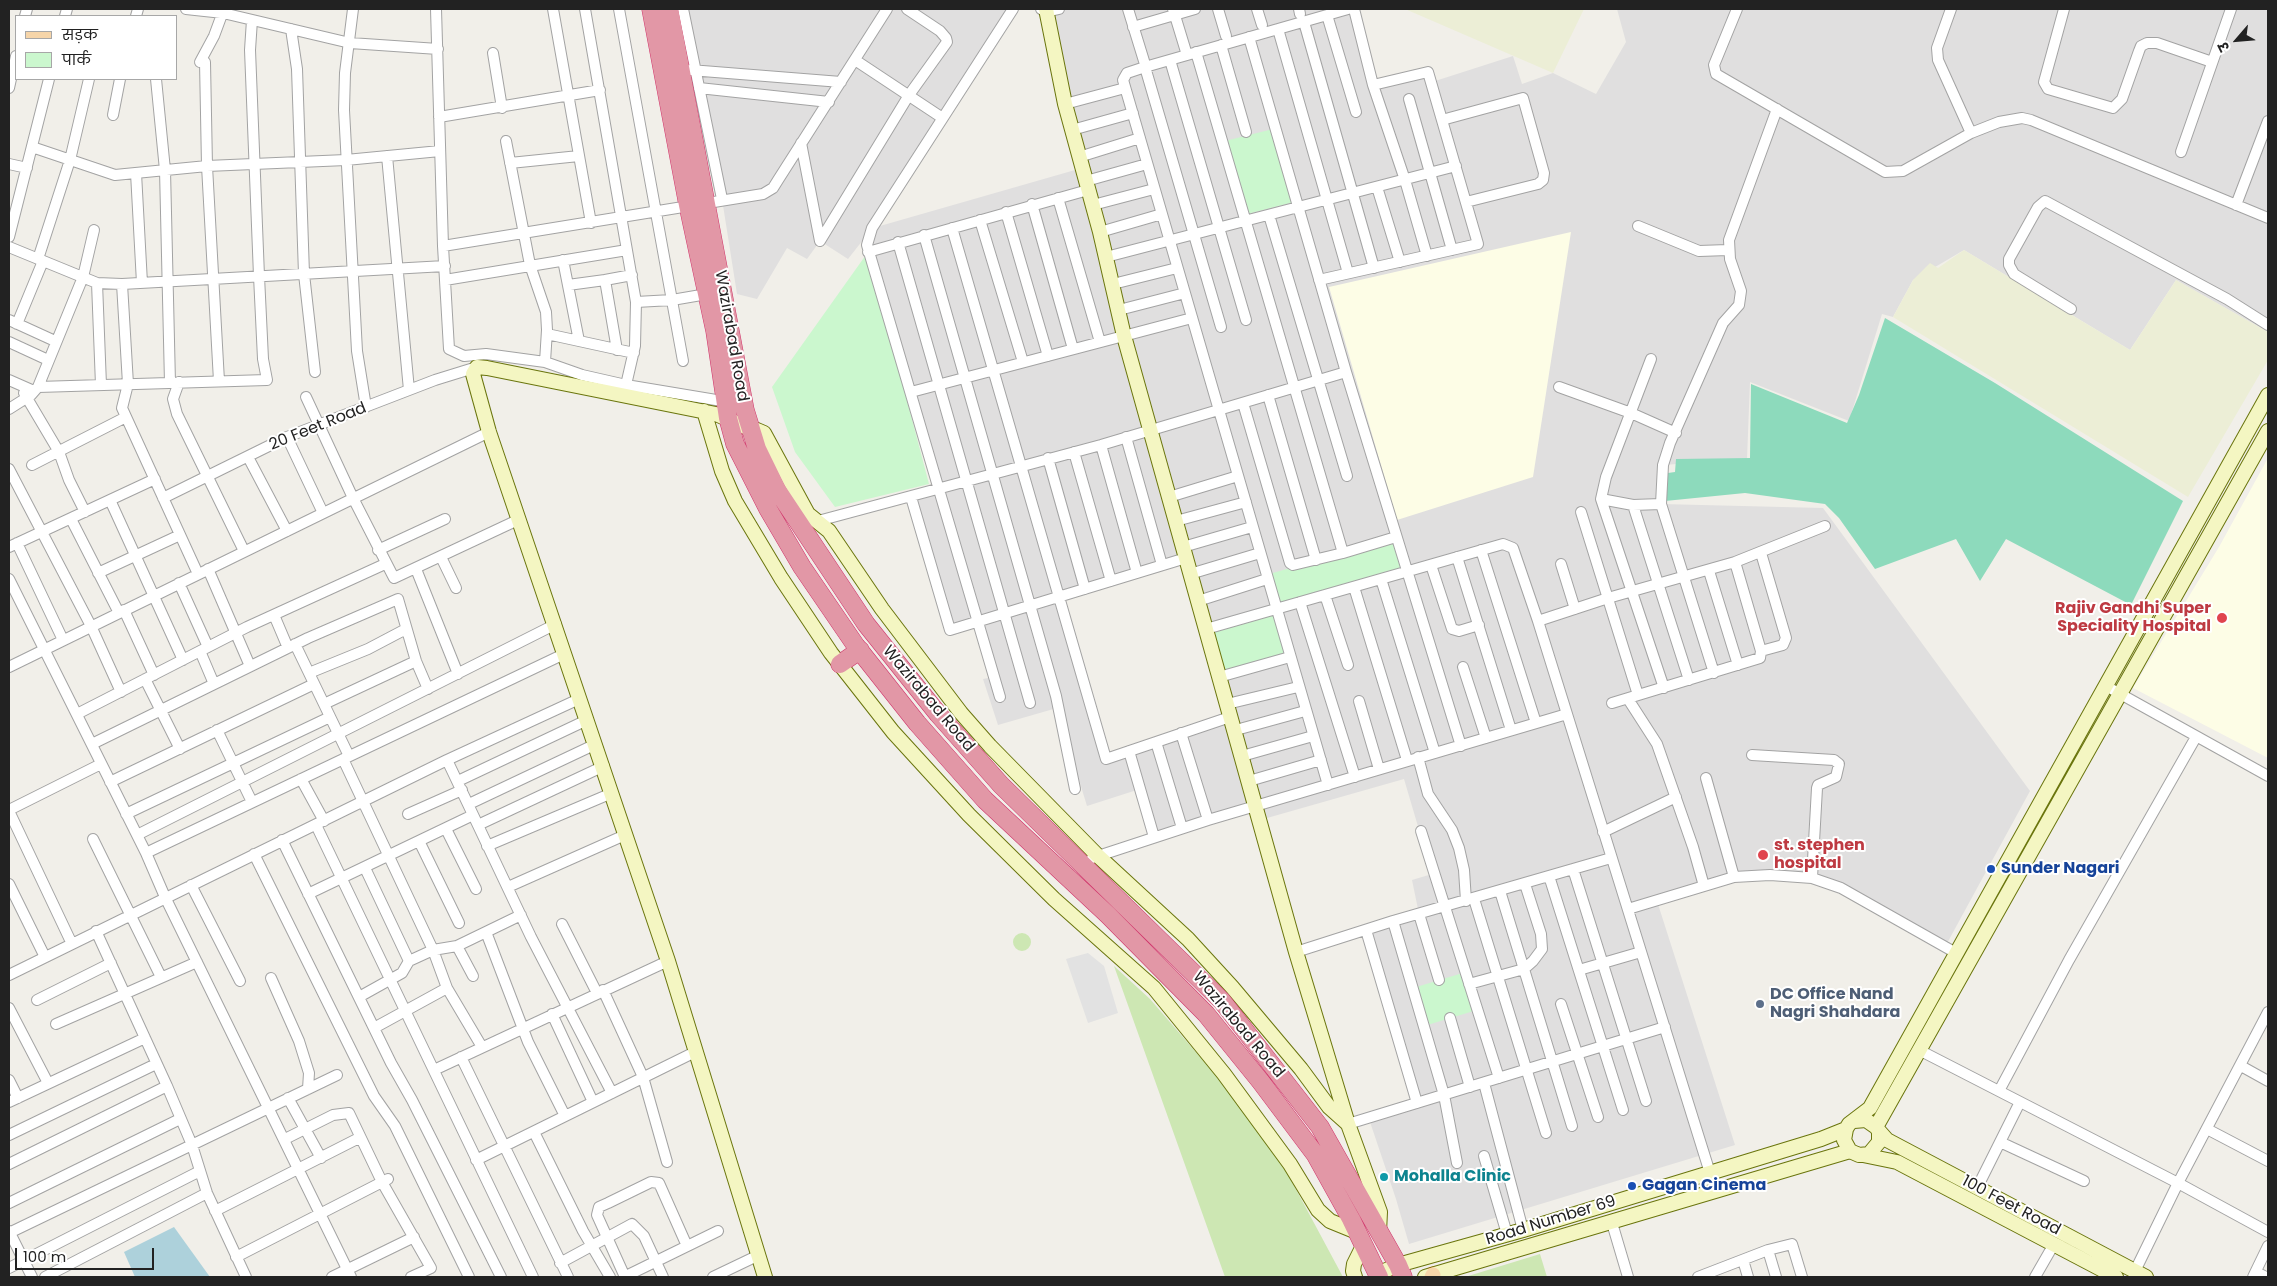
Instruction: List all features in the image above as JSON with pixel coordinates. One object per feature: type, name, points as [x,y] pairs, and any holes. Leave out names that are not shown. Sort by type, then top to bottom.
[{"type":"highway","name":"Wazirabad Road","points":[[651,9],[735,444],[772,515],[802,567],[860,650],[917,723],[985,800],[1108,915],[1206,1014],[1315,1154],[1378,1276]]},
{"type":"highway","name":"Wazirabad Road","points":[[669,9],[688,70],[714,201],[744,405],[750,429],[773,481],[802,514],[866,624],[938,714],[1002,785],[1222,1000],[1320,1127],[1400,1271]]},
{"type":"highway","points":[[772,515],[802,514]]},
{"type":"highway","points":[[840,664],[860,650]]},
{"type":"street","points":[[186,9],[223,11],[252,20],[350,43],[438,48]]},
{"type":"street","points":[[353,9],[344,93],[346,160],[354,271],[357,351],[366,407]]},
{"type":"street","points":[[436,9],[443,246],[449,348],[454,353],[464,356],[486,354],[545,362],[582,375],[727,410],[750,429]]},
{"type":"street","points":[[553,9],[591,223]]},
{"type":"street","points":[[585,9],[636,302],[634,354],[626,385]]},
{"type":"street","points":[[619,9],[683,361]]},
{"type":"street","points":[[683,9],[688,70],[699,88],[714,201]]},
{"type":"street","points":[[443,246],[763,194],[773,188],[887,9]]},
{"type":"street","points":[[802,143],[820,241],[909,95],[947,42],[940,31],[907,9]]},
{"type":"street","points":[[1000,697],[940,489],[868,252],[868,236],[941,118],[1013,9]]},
{"type":"street","points":[[1128,9],[1221,327]]},
{"type":"street","points":[[1133,27],[1174,12],[1195,9]]},
{"type":"street","points":[[1218,9],[1246,132]]},
{"type":"street","points":[[1257,9],[1262,24]]},
{"type":"street","points":[[1328,785],[1132,113],[1125,88],[1124,76],[1144,64],[1170,60],[1224,41],[1249,37],[1278,29],[1301,15],[1327,15],[1348,9]]},
{"type":"street","points":[[1354,9],[1373,85],[1405,180],[1426,256]]},
{"type":"street","points":[[1737,9],[1714,65],[1714,69],[1721,78],[1885,172],[1903,171],[1971,133],[2014,118],[2031,120],[2268,218]]},
{"type":"street","points":[[1951,9],[1940,36],[1937,48],[1938,60],[1971,133]]},
{"type":"street","points":[[2064,9],[2044,82],[2048,89],[2113,108],[2122,99],[2139,52],[2142,46],[2147,43],[2157,43],[2212,62]]},
{"type":"street","points":[[2181,152],[2231,9]]},
{"type":"street","points":[[1048,10],[1065,104],[1100,232],[1124,336],[1219,677],[1236,730],[1296,952],[1348,1124],[1380,1212],[1379,1232]]},
{"type":"street","points":[[219,381],[203,62],[223,11]]},
{"type":"street","points":[[1174,12],[1191,54],[1246,221],[1293,388],[1343,552]]},
{"type":"street","points":[[1301,15],[1374,268]]},
{"type":"street","points":[[1327,15],[1356,112]]},
{"type":"street","points":[[9,388],[30,393],[102,385],[267,380],[263,360],[254,164],[250,50],[252,20]]},
{"type":"street","points":[[291,29],[297,69],[304,274],[315,372]]},
{"type":"street","points":[[1278,29],[1348,273]]},
{"type":"street","points":[[1249,37],[1346,372],[1460,746]]},
{"type":"street","points":[[493,53],[502,108]]},
{"type":"street","points":[[855,60],[941,118]]},
{"type":"street","points":[[1170,60],[1246,320]]},
{"type":"street","points":[[9,88],[15,61]]},
{"type":"street","points":[[688,70],[842,82]]},
{"type":"street","points":[[1319,280],[1478,244],[1428,72],[1373,85]]},
{"type":"street","points":[[9,236],[49,80]]},
{"type":"street","points":[[55,341],[13,322],[41,260],[70,160],[89,80]]},
{"type":"street","points":[[113,115],[120,80]]},
{"type":"street","points":[[156,80],[164,170],[174,383],[173,399],[177,414],[209,476],[244,551]]},
{"type":"street","points":[[699,88],[829,102]]},
{"type":"street","points":[[1065,104],[1125,88]]},
{"type":"street","points":[[439,117],[502,108],[600,90]]},
{"type":"street","points":[[1442,120],[1523,98],[1544,173],[1543,180],[1538,184],[1466,202]]},
{"type":"street","points":[[1409,99],[1452,250]]},
{"type":"street","points":[[1714,673],[1661,504],[1663,465],[1724,323],[1739,305],[1741,291],[1728,250],[1733,225],[1777,109]]},
{"type":"street","points":[[1072,130],[1132,113]]},
{"type":"street","points":[[2236,205],[2268,121]]},
{"type":"street","points":[[1079,157],[1140,138]]},
{"type":"street","points":[[506,141],[530,265],[546,312],[545,362]]},
{"type":"street","points":[[32,147],[115,175],[207,166],[346,160],[440,151]]},
{"type":"street","points":[[386,156],[409,390]]},
{"type":"street","points":[[510,163],[579,156]]},
{"type":"street","points":[[9,164],[26,168]]},
{"type":"street","points":[[868,252],[1058,198],[1147,164]]},
{"type":"street","points":[[1106,257],[1456,166]]},
{"type":"street","points":[[136,172],[142,283]]},
{"type":"street","points":[[1378,187],[1400,262]]},
{"type":"street","points":[[1092,205],[1154,189]]},
{"type":"street","points":[[1058,198],[1100,342]]},
{"type":"street","points":[[2071,309],[2014,274],[2009,265],[2009,259],[2038,207],[2045,201],[2227,299],[2268,325]]},
{"type":"street","points":[[1032,204],[1073,350]]},
{"type":"street","points":[[1006,212],[1048,356]]},
{"type":"street","points":[[1100,232],[1162,214]]},
{"type":"street","points":[[1269,215],[1347,476]]},
{"type":"street","points":[[980,220],[1023,362]]},
{"type":"street","points":[[1638,226],[1699,251],[1728,250]]},
{"type":"street","points":[[952,228],[1106,759],[1181,733],[1229,710],[1298,687]]},
{"type":"street","points":[[11,406],[30,393],[48,360],[83,277],[94,230]]},
{"type":"street","points":[[924,235],[994,473],[1056,696],[1075,789]]},
{"type":"street","points":[[898,242],[968,481],[1030,703]]},
{"type":"street","points":[[9,247],[97,283],[122,284],[445,266]]},
{"type":"street","points":[[445,280],[627,250]]},
{"type":"street","points":[[563,260],[579,341]]},
{"type":"street","points":[[1113,284],[1177,268]]},
{"type":"street","points":[[568,285],[632,275]]},
{"type":"street","points":[[605,280],[617,350]]},
{"type":"street","points":[[97,283],[102,385]]},
{"type":"street","points":[[122,284],[128,384],[122,408],[180,535],[203,571],[236,633],[250,666]]},
{"type":"street","points":[[1119,310],[1184,293]]},
{"type":"street","points":[[636,302],[672,300],[706,294]]},
{"type":"street","points":[[911,392],[1192,318]]},
{"type":"street","points":[[547,334],[634,354]]},
{"type":"street","points":[[9,342],[48,360]]},
{"type":"street","points":[[1652,359],[1606,477],[1601,498],[1664,688]]},
{"type":"street","points":[[744,405],[727,410],[704,411],[477,367],[473,374],[489,432],[556,624],[564,654],[604,766],[668,961],[765,1277]]},
{"type":"street","name":"20 Feet Road","points":[[163,498],[286,437],[319,426],[409,390],[477,367]]},
{"type":"street","points":[[802,514],[911,497],[1100,445],[1346,372]]},
{"type":"street","points":[[9,380],[30,393],[59,452],[69,480],[85,512]]},
{"type":"street","points":[[1559,387],[1631,413],[1676,433]]},
{"type":"street","points":[[1268,395],[1316,560]]},
{"type":"street","points":[[2268,395],[1870,1108],[1850,1125],[1844,1140],[1854,1153],[1869,1154],[1877,1147],[1877,1129],[1919,1050],[2268,431]]},
{"type":"street","points":[[306,397],[378,550],[394,578],[520,519]]},
{"type":"street","points":[[1243,402],[1290,563],[1293,566],[1396,537]]},
{"type":"street","points":[[704,411],[722,471],[735,501],[781,578],[840,664],[893,732],[969,814],[1054,898],[1154,988],[1230,1082],[1290,1164],[1318,1210],[1330,1221],[1360,1239],[1353,1271],[1355,1277]]},
{"type":"street","points":[[32,466],[126,417]]},
{"type":"street","points":[[9,667],[489,432]]},
{"type":"street","points":[[286,437],[322,513]]},
{"type":"street","points":[[1126,437],[1162,565]]},
{"type":"street","points":[[1100,445],[1137,573]]},
{"type":"street","points":[[1074,452],[1111,581]]},
{"type":"street","points":[[248,457],[287,531]]},
{"type":"street","points":[[1048,458],[1085,589]]},
{"type":"street","points":[[9,469],[90,626],[121,692]]},
{"type":"street","points":[[1169,496],[1238,476]]},
{"type":"street","points":[[63,640],[13,545],[155,479]]},
{"type":"street","points":[[911,497],[950,630],[1162,565],[1184,553],[1252,527]]},
{"type":"street","points":[[1601,498],[1633,505],[1661,504]]},
{"type":"street","points":[[110,500],[182,660]]},
{"type":"street","points":[[1176,521],[1246,502]]},
{"type":"street","points":[[1633,505],[1689,680]]},
{"type":"street","points":[[1582,512],[1638,696]]},
{"type":"street","points":[[802,514],[829,531],[882,610],[961,713],[1029,788],[1097,855],[1188,939],[1245,1002],[1301,1069],[1329,1107],[1348,1124]]},
{"type":"street","points":[[71,518],[98,573],[121,611],[150,677],[160,711],[180,748]]},
{"type":"street","points":[[378,550],[445,519]]},
{"type":"street","points":[[1538,621],[1608,598],[1735,562],[1825,526]]},
{"type":"street","points":[[98,573],[180,535]]},
{"type":"street","points":[[1206,629],[1503,544],[1513,548],[1538,621],[1710,1173]]},
{"type":"street","points":[[1481,550],[1536,723]]},
{"type":"street","points":[[1190,574],[1260,552]]},
{"type":"street","points":[[1761,553],[1786,638],[1783,645],[1761,651]]},
{"type":"street","points":[[441,557],[456,588]]},
{"type":"street","points":[[1458,557],[1512,730]]},
{"type":"street","points":[[1612,703],[1758,660],[1761,651],[1735,562]]},
{"type":"street","points":[[77,714],[236,633],[385,564]]},
{"type":"street","points":[[1560,564],[1575,609]]},
{"type":"street","points":[[1430,565],[1452,629],[1459,631],[1478,625]]},
{"type":"street","points":[[416,569],[458,674]]},
{"type":"street","points":[[1708,570],[1738,666]]},
{"type":"street","points":[[9,579],[146,853],[165,898],[270,1106],[350,1273]]},
{"type":"street","points":[[1198,601],[1267,579]]},
{"type":"street","points":[[1381,579],[1435,752]]},
{"type":"street","points":[[179,583],[204,649],[214,684]]},
{"type":"street","points":[[1354,586],[1412,759],[1428,794],[1452,830],[1459,848],[1470,900],[1499,976],[1546,1133]]},
{"type":"street","points":[[1326,595],[1348,665]]},
{"type":"street","points":[[92,744],[292,646],[398,599],[416,660],[428,689]]},
{"type":"street","points":[[1300,602],[1355,777]]},
{"type":"street","points":[[274,615],[309,673],[324,704],[338,734],[362,802],[433,950],[447,988],[482,1047]]},
{"type":"street","points":[[137,835],[556,624]]},
{"type":"street","points":[[309,673],[368,649],[406,629]]},
{"type":"street","points":[[146,853],[564,654]]},
{"type":"street","points":[[1219,677],[1290,657]]},
{"type":"street","points":[[324,704],[416,660]]},
{"type":"street","points":[[1463,667],[1486,738]]},
{"type":"street","points":[[110,782],[314,684]]},
{"type":"street","points":[[2106,686],[2119,695],[2268,776]]},
{"type":"street","points":[[9,975],[447,760],[579,699]]},
{"type":"street","points":[[1628,699],[1657,744],[1704,886]]},
{"type":"street","points":[[1359,701],[1379,769]]},
{"type":"street","points":[[1236,730],[1306,711]]},
{"type":"street","points":[[1080,862],[1154,836],[1256,805],[1567,714]]},
{"type":"street","points":[[126,814],[330,717]]},
{"type":"street","points":[[408,814],[587,720]]},
{"type":"street","points":[[218,730],[252,802]]},
{"type":"street","points":[[1181,733],[1208,820]]},
{"type":"street","points":[[1242,756],[1313,736]]},
{"type":"street","points":[[1999,1091],[2069,960],[2196,737]]},
{"type":"street","points":[[1156,742],[1182,828]]},
{"type":"street","points":[[469,804],[596,744]]},
{"type":"street","points":[[1129,751],[1154,836]]},
{"type":"street","points":[[1752,755],[1834,760],[1839,764],[1836,777],[1818,785],[1817,788],[1812,878]]},
{"type":"street","points":[[447,760],[521,916],[612,1093]]},
{"type":"street","points":[[1249,781],[1321,760]]},
{"type":"street","points":[[72,944],[9,811],[101,764]]},
{"type":"street","points":[[478,825],[604,766]]},
{"type":"street","points":[[1706,778],[1734,877]]},
{"type":"street","points":[[302,779],[342,878],[533,1277]]},
{"type":"street","points":[[487,846],[612,793]]},
{"type":"street","points":[[1603,832],[1676,797]]},
{"type":"street","points":[[308,894],[473,815]]},
{"type":"street","points":[[446,829],[476,889]]},
{"type":"street","points":[[1421,832],[1499,1078]]},
{"type":"street","points":[[508,887],[626,835]]},
{"type":"street","points":[[93,839],[161,978]]},
{"type":"street","points":[[282,840],[374,1028],[501,1277]]},
{"type":"street","points":[[419,841],[459,923]]},
{"type":"street","points":[[254,854],[374,1096],[395,1126],[468,1277]]},
{"type":"street","points":[[1296,952],[1393,921],[1611,858]]},
{"type":"street","points":[[365,868],[409,961]]},
{"type":"street","points":[[1574,869],[1646,1102]]},
{"type":"street","points":[[1628,910],[1734,877],[1770,875],[1812,878],[1841,888],[1956,953]]},
{"type":"street","points":[[1549,876],[1623,1110]]},
{"type":"street","points":[[9,884],[45,957]]},
{"type":"street","points":[[1469,984],[1524,969],[1542,949],[1542,942],[1525,884]]},
{"type":"street","points":[[191,885],[240,981]]},
{"type":"street","points":[[1500,891],[1572,1126]]},
{"type":"street","points":[[1419,914],[1438,980]]},
{"type":"street","points":[[359,997],[402,973],[409,961],[433,950],[458,946],[521,916]]},
{"type":"street","points":[[1393,921],[1444,1095],[1457,1164]]},
{"type":"street","points":[[562,924],[600,992],[643,1077],[667,1162]]},
{"type":"street","points":[[1366,930],[1417,1104]]},
{"type":"street","points":[[96,932],[167,1086],[192,1145],[207,1193],[246,1277]]},
{"type":"street","points":[[486,932],[522,1028],[565,1116]]},
{"type":"street","points":[[458,946],[473,976]]},
{"type":"street","points":[[1579,970],[1641,952]]},
{"type":"street","points":[[434,1070],[668,961]]},
{"type":"street","points":[[56,1024],[197,962]]},
{"type":"street","points":[[37,1000],[111,963]]},
{"type":"street","points":[[271,978],[299,1041],[309,1073],[308,1089]]},
{"type":"street","points":[[374,1028],[447,988]]},
{"type":"street","points":[[1561,1004],[1598,1117]]},
{"type":"street","points":[[9,1008],[48,1083]]},
{"type":"street","points":[[2141,1274],[2178,1183],[2268,1012]]},
{"type":"street","points":[[552,1014],[593,1102]]},
{"type":"street","points":[[1450,1018],[1470,1087]]},
{"type":"street","points":[[1348,1124],[1665,1027]]},
{"type":"street","points":[[9,1080],[13,1100],[145,1038]]},
{"type":"street","points":[[1919,1050],[2178,1183],[2268,1232]]},
{"type":"street","points":[[476,1160],[695,1052]]},
{"type":"street","points":[[461,1057],[502,1146],[568,1277]]},
{"type":"street","points":[[9,1135],[156,1064]]},
{"type":"street","points":[[2241,1066],[2268,1081]]},
{"type":"street","points":[[32,1277],[9,1232],[337,1075]]},
{"type":"street","points":[[1484,1083],[1523,1230]]},
{"type":"street","points":[[9,1164],[167,1086]]},
{"type":"street","points":[[288,1098],[322,1158]]},
{"type":"street","points":[[1977,1188],[2020,1102]]},
{"type":"street","points":[[285,1139],[333,1116],[345,1112],[349,1113],[431,1268],[411,1277]]},
{"type":"street","points":[[9,1203],[180,1119]]},
{"type":"street","points":[[1850,1125],[1866,1120],[1877,1129]]},
{"type":"street","name":"Road Number 69","points":[[1378,1276],[1400,1271],[1428,1258],[1821,1139],[1850,1125]]},
{"type":"street","name":"100 Feet Road","points":[[1877,1129],[1887,1140],[2141,1274]]},
{"type":"street","points":[[2208,1129],[2268,1161]]},
{"type":"street","points":[[534,1132],[610,1277]]},
{"type":"street","points":[[215,1211],[300,1170],[357,1139]]},
{"type":"street","points":[[2000,1142],[2084,1181]]},
{"type":"street","name":"Road Number 69","points":[[1431,1277],[1854,1153]]},
{"type":"street","name":"100 Feet Road","points":[[1854,1153],[1897,1162],[2116,1277]]},
{"type":"street","points":[[1484,1156],[1507,1234]]},
{"type":"street","points":[[9,1268],[200,1171]]},
{"type":"street","points":[[236,1257],[385,1181]]},
{"type":"street","points":[[687,1246],[662,1189],[655,1181],[599,1207],[597,1215],[624,1277],[718,1231]]},
{"type":"street","points":[[45,1277],[207,1193]]},
{"type":"street","points":[[1612,1223],[1628,1277]]},
{"type":"street","points":[[560,1263],[632,1224],[644,1236],[663,1277]]},
{"type":"street","points":[[332,1277],[350,1273],[414,1237]]},
{"type":"street","points":[[1698,1277],[1717,1274],[1743,1260],[1768,1250],[1792,1244],[1802,1277]]},
{"type":"street","points":[[2035,1277],[2054,1244]]},
{"type":"street","points":[[2266,1277],[2255,1275],[2268,1246]]},
{"type":"street","points":[[1768,1250],[1776,1277]]},
{"type":"street","points":[[713,1277],[759,1255]]},
{"type":"street","points":[[1428,1258],[1431,1277]]},
{"type":"street","points":[[1743,1260],[1748,1277]]},
{"type":"shaded area","points":[[683,9],[1013,9],[873,228],[1082,168],[1040,9],[1354,9],[1373,85],[1428,72],[1432,82],[1513,56],[1522,84],[1553,73],[1596,94],[1626,42],[1617,9],[2268,9],[2268,332],[2176,280],[2130,350],[1964,250],[1913,280],[1893,317],[1882,314],[1849,421],[1750,382],[1747,459],[1663,465],[1661,504],[1823,508],[2030,791],[1945,947],[1812,878],[1734,877],[1657,901],[1735,1145],[1409,1244],[1369,1119],[1416,1104],[1366,930],[1419,914],[1412,880],[1432,874],[1404,779],[1260,820],[1256,806],[1154,837],[1140,789],[1087,806],[1057,708],[998,725],[983,679],[994,677],[979,621],[950,630],[911,497],[940,489],[868,251],[870,231],[848,259],[820,241],[807,259],[787,248],[757,299],[737,294],[722,199]],"holes":[[[1186,559],[1230,717],[1106,758],[1059,597]]]},
{"type":"shaded area","points":[[1405,9],[1584,9],[1553,73]]},
{"type":"shaded area","points":[[1571,232],[1533,477],[1397,520],[1329,287]]},
{"type":"shaded area","points":[[1964,250],[2130,350],[2176,280],[2268,332],[2268,360],[2188,497],[1893,317],[1913,280],[1930,263],[1938,268]]},
{"type":"shaded area","name":"Rajiv Gandhi Super Speciality Hospital","points":[[2268,458],[2268,758],[2133,688],[2219,547]]},
{"type":"shaded area","points":[[1088,953],[1104,966],[1118,1013],[1088,1023],[1066,959]]},
{"type":"green space","points":[[1277,128],[1298,201],[1247,214],[1225,141]]},
{"type":"green space","points":[[868,252],[929,484],[835,507],[795,452],[772,387]]},
{"type":"green space","points":[[1885,318],[1995,383],[2183,501],[2131,605],[2006,539],[1980,581],[1956,539],[1875,569],[1839,518],[1825,504],[1745,493],[1665,501],[1668,473],[1675,472],[1676,459],[1750,458],[1751,384],[1847,423],[1859,395]]},
{"type":"green space","points":[[1396,537],[1406,572],[1276,609],[1290,657],[1219,677],[1206,629],[1275,609],[1266,575]]},
{"type":"green space","points":[[1022,933],[1028,936],[1031,942],[1028,948],[1022,951],[1016,948],[1013,942],[1016,936]]},
{"type":"green space","points":[[1114,966],[1150,999],[1226,1087],[1284,1167],[1343,1277],[1225,1277]]},
{"type":"green space","points":[[1466,972],[1477,1010],[1424,1026],[1413,988]]},
{"type":"green space","points":[[1540,1254],[1547,1277],[1465,1277]]},
{"type":"water","points":[[174,1227],[210,1277],[135,1277],[124,1252]]},
{"type":"place","name":"Rajiv Gandhi Super Speciality Hospital","points":[[2222,618]]},
{"type":"place","name":"st. stephen hospital","points":[[1763,855]]},
{"type":"place","name":"Sunder Nagari","points":[[1991,869]]},
{"type":"place","name":"DC Office Nand Nagri Shahdara","points":[[1760,1004]]},
{"type":"place","name":"Mohalla Clinic","points":[[1384,1177]]},
{"type":"place","name":"Gagan Cinema","points":[[1632,1186]]}]
